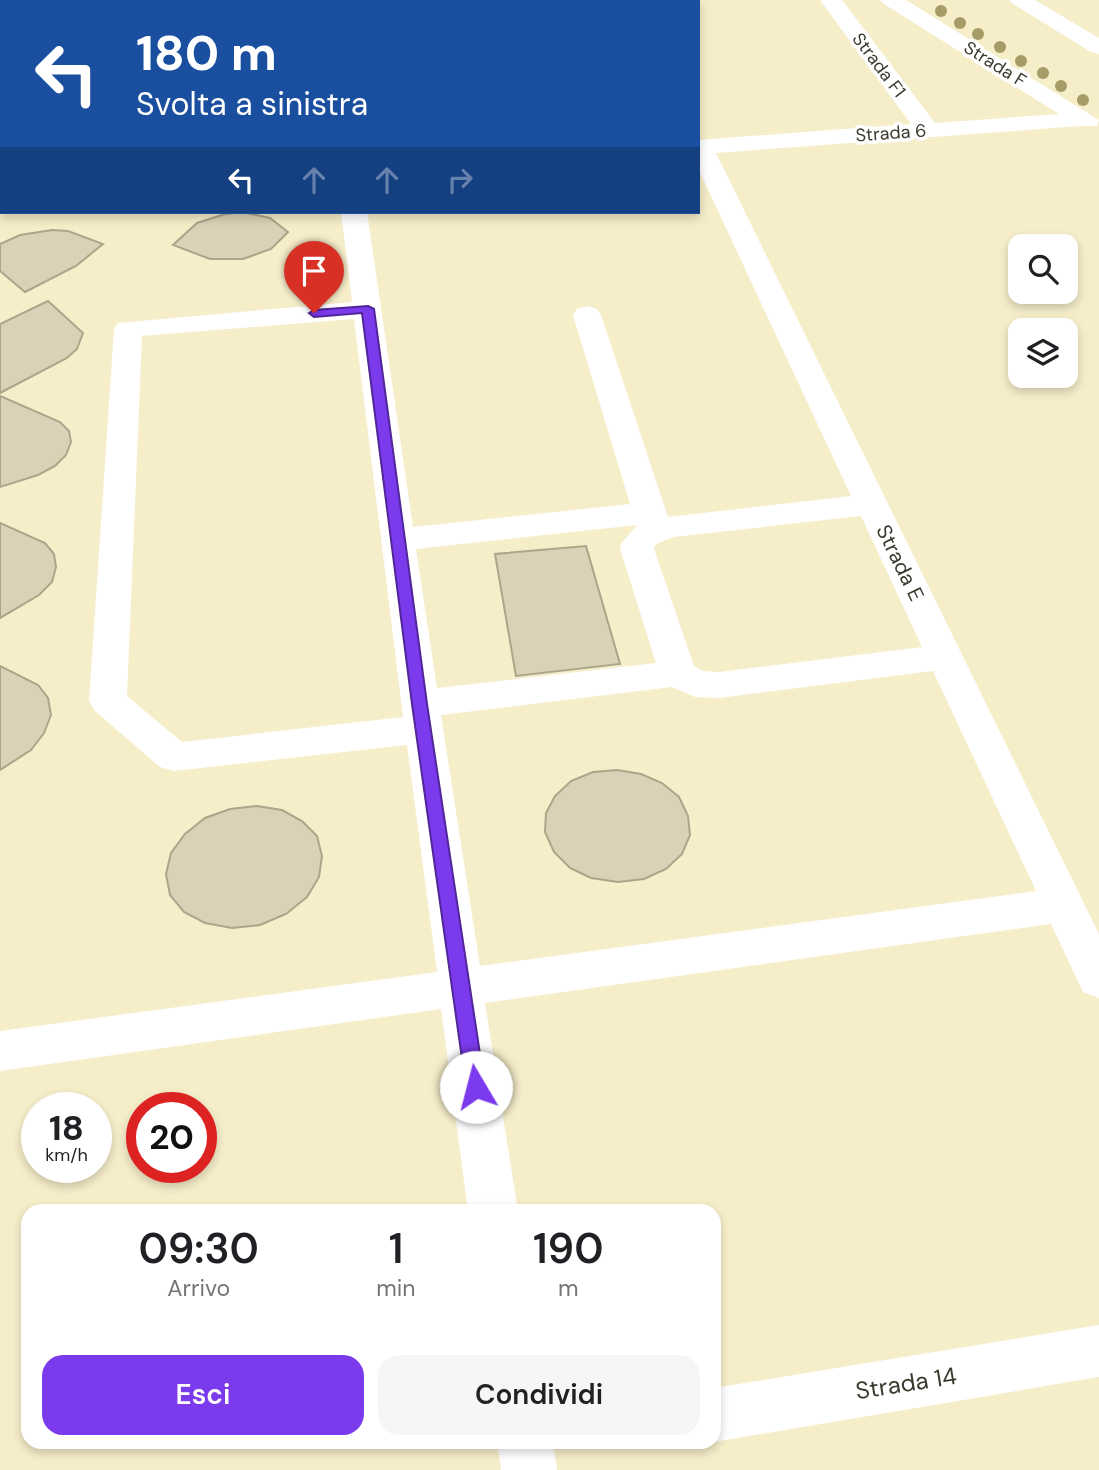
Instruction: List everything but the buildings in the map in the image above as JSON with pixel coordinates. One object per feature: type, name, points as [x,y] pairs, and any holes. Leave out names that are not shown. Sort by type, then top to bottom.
[{"type":"lane","name":"Strada F1","points":[[831,0],[928,130]]},
{"type":"lane","name":"Strada F","points":[[891,0],[1092,123]]},
{"type":"lane","points":[[1020,0],[1099,47]]},
{"type":"lane","name":"Strada 6","points":[[700,147],[928,130],[1092,123]]},
{"type":"lane","name":"Strada E","points":[[700,149],[1099,979]]},
{"type":"lane","points":[[354,214],[421,717],[492,1204]]},
{"type":"lane","points":[[368,309],[128,329],[108,701],[174,757],[678,673]]},
{"type":"lane","points":[[587,315],[652,521],[637,545],[638,552],[678,673],[695,684],[719,685],[945,657]]},
{"type":"lane","points":[[398,540],[872,504]]},
{"type":"lane","points":[[0,1051],[1063,905]]},
{"type":"lane","name":"Strada 14","points":[[721,1414],[1099,1351]]},
{"type":"shaded area","points":[[700,0],[1099,0],[1099,1470],[0,1470],[0,214],[700,214]]},
{"type":"route","points":[[314,313],[368,309],[419,704],[476,1087]]}]
